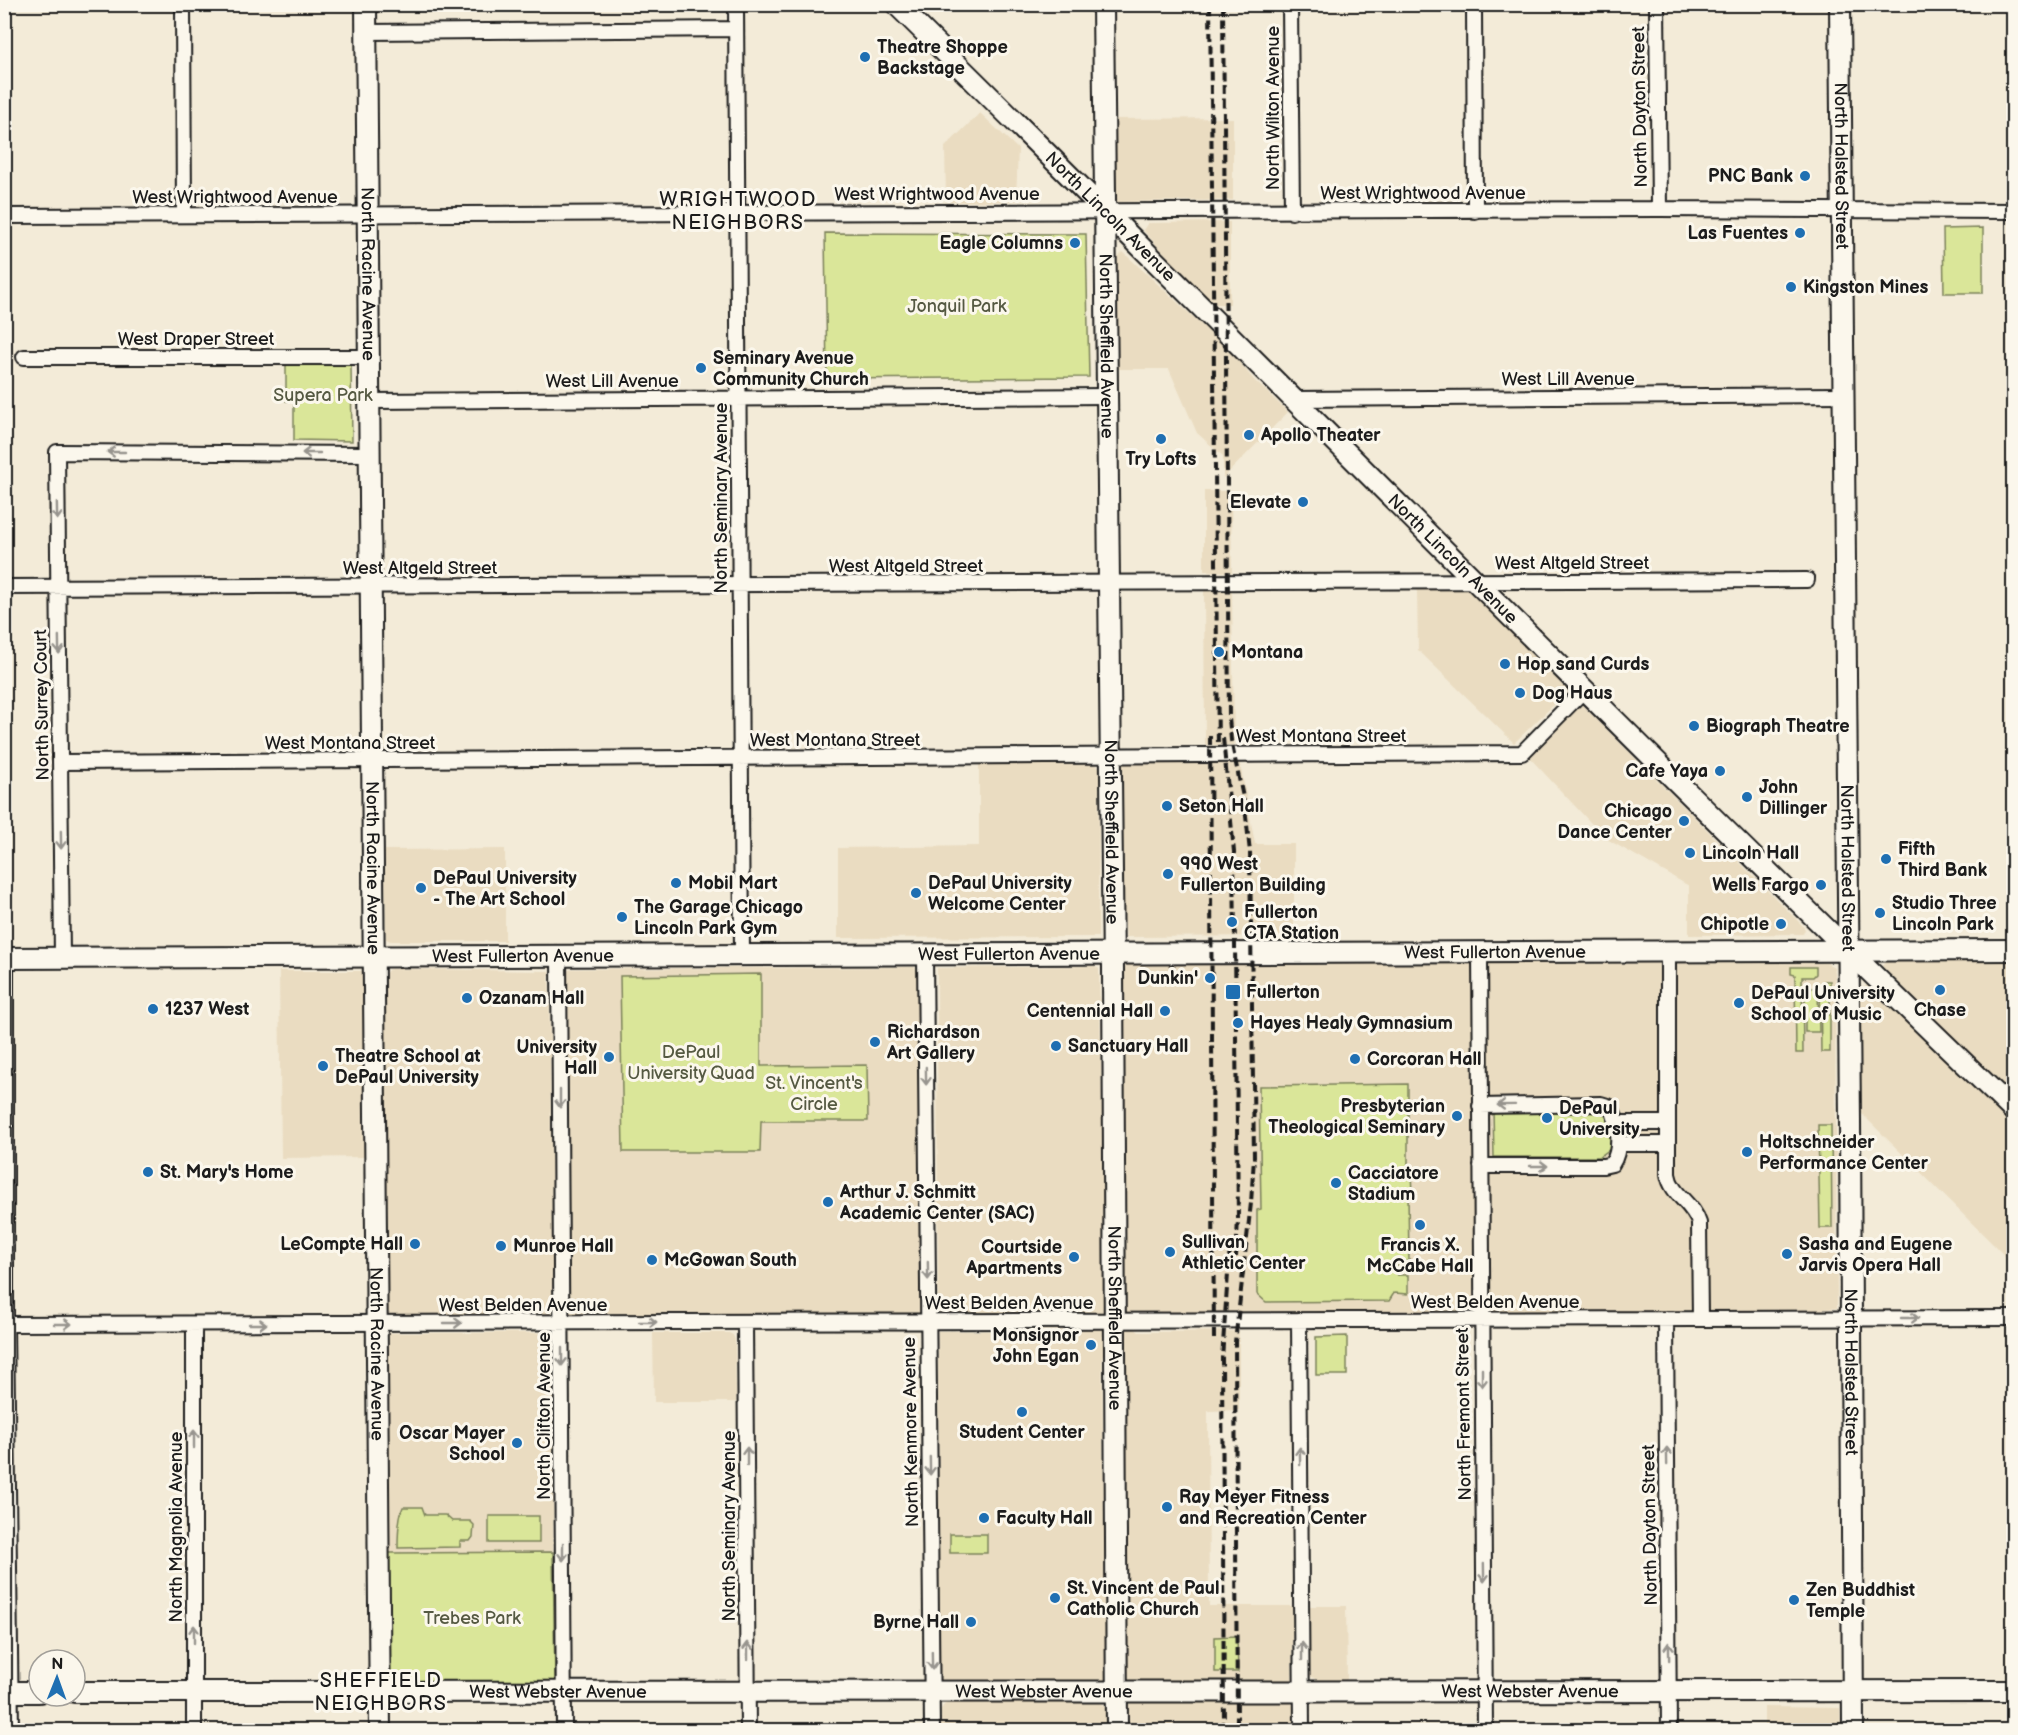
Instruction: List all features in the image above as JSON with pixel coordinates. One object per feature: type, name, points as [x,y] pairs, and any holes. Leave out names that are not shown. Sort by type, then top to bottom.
[{"type":"street","points":[[183,4],[184,215]]},
{"type":"street","name":"North Racine Avenue","points":[[366,4],[380,1731]]},
{"type":"street","name":"North Seminary Avenue","points":[[736,4],[742,955]]},
{"type":"street","name":"North Sheffield Avenue","points":[[1103,4],[1113,953],[1117,1731]]},
{"type":"street","name":"North Wilton Avenue","points":[[1290,4],[1292,212]]},
{"type":"street","points":[[1474,4],[1475,211]]},
{"type":"street","name":"North Dayton Street","points":[[1657,4],[1659,209]]},
{"type":"street","name":"North Halsted Street","points":[[1840,4],[1853,1731]]},
{"type":"street","name":"North Lincoln Avenue","points":[[899,6],[1473,581],[2013,1111]]},
{"type":"street","points":[[366,32],[736,29]]},
{"type":"street","name":"West Wrightwood Avenue","points":[[4,216],[1659,209],[2013,211]]},
{"type":"street","name":"West Draper Street","points":[[24,357],[369,357]]},
{"type":"street","name":"West Lill Avenue","points":[[1293,399],[1843,395]]},
{"type":"street","name":"West Lill Avenue","points":[[369,401],[1107,396]]},
{"type":"street","name":"North Surrey Court","points":[[62,958],[57,452],[369,454]]},
{"type":"street","name":"West Altgeld Street","points":[[4,587],[1807,580]]},
{"type":"street","name":"West Montana Street","points":[[60,762],[372,762],[1522,753],[1584,690]]},
{"type":"street","name":"West Fullerton Avenue","points":[[5,958],[2013,950]]},
{"type":"street","name":"North Fremont Street","points":[[1480,952],[1485,1731]]},
{"type":"street","points":[[1668,952],[1668,1174],[1671,1186],[1690,1206],[1699,1223],[1700,1319]]},
{"type":"street","name":"North Kenmore Avenue","points":[[925,954],[932,1731]]},
{"type":"street","name":"North Clifton Avenue","points":[[559,956],[564,1731]]},
{"type":"street","points":[[5,958],[5,1324],[8,1692],[11,1731]]},
{"type":"street","points":[[1480,1106],[1601,1104],[1611,1107],[1616,1118],[1618,1144],[1617,1156],[1612,1164],[1604,1166],[1481,1166]]},
{"type":"street","points":[[1617,1123],[1668,1123]]},
{"type":"street","points":[[1618,1144],[1668,1144]]},
{"type":"street","name":"West Belden Avenue","points":[[5,1324],[2013,1318]]},
{"type":"street","name":"North Dayton Street","points":[[1666,1319],[1669,1731]]},
{"type":"street","points":[[1299,1320],[1302,1731]]},
{"type":"street","name":"North Seminary Avenue","points":[[746,1322],[748,1731]]},
{"type":"street","name":"North Magnolia Avenue","points":[[194,1324],[194,1731]]},
{"type":"street","name":"West Webster Avenue","points":[[87,1692],[2013,1691]]},
{"type":"street","points":[[8,1692],[27,1692]]},
{"type":"shaded area","points":[[980,113],[1018,149],[1016,201],[946,202],[945,147]]},
{"type":"shaded area","points":[[1233,118],[1233,200],[1115,202],[1114,119]]},
{"type":"shaded area","points":[[1230,222],[1230,304],[1210,304],[1143,230],[1148,223]]},
{"type":"shaded area","points":[[1123,252],[1230,351],[1254,380],[1288,412],[1223,478],[1223,456],[1197,433],[1169,369],[1116,369],[1115,260]]},
{"type":"shaded area","points":[[1204,491],[1231,491],[1232,572],[1204,571]]},
{"type":"shaded area","points":[[1465,589],[1470,591],[1567,689],[1567,692],[1514,743],[1418,650],[1417,590]]},
{"type":"shaded area","points":[[1204,590],[1232,590],[1234,745],[1205,745]]},
{"type":"shaded area","points":[[1582,705],[1802,925],[1805,929],[1803,934],[1689,935],[1689,886],[1605,838],[1528,756]]},
{"type":"shaded area","points":[[1122,763],[1240,763],[1255,844],[1294,844],[1294,936],[1126,937],[1121,875],[1119,766]]},
{"type":"shaded area","points":[[1093,764],[1099,767],[1098,937],[838,938],[838,848],[979,846],[979,765]]},
{"type":"shaded area","points":[[505,849],[505,941],[391,941],[386,939],[385,850]]},
{"type":"shaded area","points":[[2013,960],[2013,1264],[1859,1111],[1858,996],[1886,961]]},
{"type":"shaded area","name":"DePaul University","points":[[1827,963],[1834,967],[1835,973],[1837,1308],[1817,1310],[1145,1312],[1129,1316],[1122,1311],[1124,1293],[1124,967],[1128,965]]},
{"type":"shaded area","points":[[1095,966],[1099,969],[1103,1283],[1107,1293],[1106,1312],[1099,1316],[941,1313],[938,1307],[937,968]]},
{"type":"shaded area","points":[[914,967],[919,971],[920,1313],[917,1315],[572,1316],[569,1313],[567,971],[571,969]]},
{"type":"shaded area","points":[[391,969],[549,971],[553,1309],[549,1316],[390,1316],[388,1313],[385,974]]},
{"type":"shaded area","name":"Theatre School at DePaul University","points":[[279,971],[362,971],[364,974],[365,1157],[281,1158]]},
{"type":"shaded area","points":[[1084,1327],[1103,1329],[1106,1348],[1102,1357],[1106,1682],[940,1682],[938,1331],[1080,1331]]},
{"type":"shaded area","points":[[1129,1328],[1134,1328],[1139,1332],[1239,1331],[1239,1410],[1208,1411],[1209,1606],[1292,1606],[1292,1680],[1133,1682],[1127,1679],[1125,1356],[1122,1352],[1122,1333]]},
{"type":"shaded area","points":[[384,1333],[553,1333],[553,1552],[389,1553],[388,1364],[384,1361]]},
{"type":"shaded area","points":[[653,1333],[729,1333],[733,1335],[736,1402],[654,1402]]},
{"type":"shaded area","points":[[1310,1606],[1346,1606],[1347,1680],[1317,1680],[1310,1676]]},
{"type":"shaded area","points":[[1133,1702],[1290,1702],[1293,1705],[1293,1730],[1127,1730],[1127,1708],[1128,1704]]},
{"type":"shaded area","points":[[948,1703],[1100,1703],[1106,1708],[1106,1730],[941,1730],[941,1709]]},
{"type":"shaded area","points":[[1764,1707],[1840,1708],[1841,1730],[1764,1730]]},
{"type":"green space","points":[[1983,228],[1983,293],[1944,293],[1943,229]]},
{"type":"green space","name":"Jonquil Park","points":[[825,233],[1086,234],[1089,377],[827,379]]},
{"type":"green space","name":"Supera Park","points":[[286,365],[351,365],[352,441],[294,440],[294,401],[286,401]]},
{"type":"green space","points":[[1791,967],[1816,967],[1816,974],[1813,977],[1802,977],[1803,1053],[1796,1053],[1795,975],[1791,974]]},
{"type":"green space","name":"DePaul University Quad","points":[[761,974],[761,1066],[867,1065],[868,1121],[761,1121],[760,1152],[623,1152],[620,976]]},
{"type":"green space","points":[[1830,981],[1830,1052],[1821,1052],[1820,984]]},
{"type":"green space","points":[[1805,988],[1818,988],[1819,1032],[1805,1032]]},
{"type":"green space","name":"Cacciatore Stadium","points":[[1408,1084],[1408,1171],[1412,1171],[1413,1194],[1408,1194],[1409,1261],[1397,1262],[1397,1275],[1408,1275],[1408,1294],[1394,1293],[1389,1301],[1266,1302],[1257,1294],[1257,1210],[1261,1209],[1259,1086]]},
{"type":"green space","points":[[1493,1110],[1599,1110],[1609,1122],[1610,1149],[1599,1157],[1494,1157]]},
{"type":"green space","points":[[1818,1125],[1831,1125],[1832,1228],[1820,1228]]},
{"type":"green space","points":[[1347,1336],[1347,1375],[1316,1375],[1316,1337]]},
{"type":"green space","points":[[403,1507],[422,1507],[425,1515],[445,1515],[452,1521],[470,1521],[474,1525],[473,1537],[470,1541],[460,1541],[460,1547],[398,1548],[399,1521]]},
{"type":"green space","points":[[489,1516],[539,1516],[539,1543],[489,1543]]},
{"type":"green space","points":[[950,1534],[987,1534],[987,1553],[950,1553]]},
{"type":"green space","name":"Trebes Park","points":[[553,1552],[555,1685],[390,1684],[389,1553]]},
{"type":"green space","points":[[1237,1636],[1238,1672],[1215,1672],[1215,1637]]},
{"type":"railway","points":[[1210,4],[1218,748]]},
{"type":"railway","points":[[1223,4],[1229,718],[1231,740],[1245,807],[1250,852],[1254,1158],[1235,1342],[1237,1730]]},
{"type":"railway","points":[[1210,736],[1214,1339]]},
{"type":"railway","points":[[1223,738],[1234,852],[1238,1219],[1236,1257]]},
{"type":"railway","points":[[1224,1730],[1222,1358],[1230,1246]]},
{"type":"place","name":"Theatre Shoppe Backstage","points":[[865,57]]},
{"type":"place","name":"PNC Bank","points":[[1805,176]]},
{"type":"place","name":"Las Fuentes","points":[[1800,233]]},
{"type":"place","name":"Eagle Columns","points":[[1075,243]]},
{"type":"place","name":"Kingston Mines","points":[[1791,287]]},
{"type":"place","name":"Seminary Avenue Community Church","points":[[701,368]]},
{"type":"place","name":"Apollo Theater","points":[[1249,435]]},
{"type":"place","name":"Try Lofts","points":[[1161,439]]},
{"type":"place","name":"Elevate","points":[[1303,502]]},
{"type":"place","name":"Montana","points":[[1219,652]]},
{"type":"place","name":"Hop sand Curds","points":[[1505,664]]},
{"type":"place","name":"Dog Haus","points":[[1520,693]]},
{"type":"place","name":"Biograph Theatre","points":[[1694,726]]},
{"type":"place","name":"Cafe Yaya","points":[[1720,771]]},
{"type":"place","name":"John Dillinger","points":[[1747,797]]},
{"type":"place","name":"Seton Hall","points":[[1167,806]]},
{"type":"place","name":"Chicago Dance Center","points":[[1684,821]]},
{"type":"place","name":"Lincoln Hall","points":[[1690,853]]},
{"type":"place","name":"Fifth Third Bank","points":[[1886,859]]},
{"type":"place","name":"990 West Fullerton Building","points":[[1168,874]]},
{"type":"place","name":"Mobil Mart","points":[[676,883]]},
{"type":"place","name":"Wells Fargo","points":[[1821,885]]},
{"type":"place","name":"DePaul University - The Art School","points":[[421,888]]},
{"type":"place","name":"DePaul University Welcome Center","points":[[916,893]]},
{"type":"place","name":"Studio Three Lincoln Park","points":[[1880,913]]},
{"type":"place","name":"The Garage Chicago Lincoln Park Gym","points":[[622,917]]},
{"type":"place","name":"Fullerton CTA Station","points":[[1232,922]]},
{"type":"place","name":"Chipotle","points":[[1781,924]]},
{"type":"place","name":"Dunkin'","points":[[1210,978]]},
{"type":"place","name":"Chase","points":[[1940,990]]},
{"type":"place","name":"Fullerton","points":[[1233,992]]},
{"type":"place","name":"Ozanam Hall","points":[[467,998]]},
{"type":"place","name":"DePaul University School of Music","points":[[1739,1003]]},
{"type":"place","name":"1237 West","points":[[153,1009]]},
{"type":"place","name":"Centennial Hall","points":[[1165,1011]]},
{"type":"place","name":"Hayes Healy Gymnasium","points":[[1238,1023]]},
{"type":"place","name":"Richardson Art Gallery","points":[[875,1042]]},
{"type":"place","name":"Sanctuary Hall","points":[[1056,1046]]},
{"type":"place","name":"University Hall","points":[[609,1057]]},
{"type":"place","name":"Corcoran Hall","points":[[1355,1059]]},
{"type":"place","name":"Theatre School at DePaul University","points":[[323,1066]]},
{"type":"place","name":"Presbyterian Theological Seminary","points":[[1457,1116]]},
{"type":"place","name":"DePaul University","points":[[1547,1118]]},
{"type":"place","name":"Holtschneider Performance Center","points":[[1747,1152]]},
{"type":"place","name":"St. Mary's Home","points":[[148,1172]]},
{"type":"place","name":"Cacciatore Stadium","points":[[1336,1183]]},
{"type":"place","name":"Arthur J. Schmitt Academic Center (SAC)","points":[[828,1202]]},
{"type":"place","name":"Francis X. McCabe Hall","points":[[1420,1225]]},
{"type":"place","name":"LeCompte Hall","points":[[415,1244]]},
{"type":"place","name":"Munroe Hall","points":[[501,1246]]},
{"type":"place","name":"Sullivan Athletic Center","points":[[1170,1252]]},
{"type":"place","name":"Sasha and Eugene Jarvis Opera Hall","points":[[1787,1254]]},
{"type":"place","name":"Courtside Apartments","points":[[1074,1257]]},
{"type":"place","name":"McGowan South","points":[[652,1260]]},
{"type":"place","name":"Monsignor John Egan","points":[[1091,1345]]},
{"type":"place","name":"Student Center","points":[[1022,1412]]},
{"type":"place","name":"Oscar Mayer School","points":[[517,1443]]},
{"type":"place","name":"Ray Meyer Fitness and Recreation Center","points":[[1167,1507]]},
{"type":"place","name":"Faculty Hall","points":[[984,1518]]},
{"type":"place","name":"St. Vincent de Paul Catholic Church","points":[[1055,1598]]},
{"type":"place","name":"Zen Buddhist Temple","points":[[1794,1600]]},
{"type":"place","name":"Byrne Hall","points":[[971,1622]]},
{"type":"district","name":"WRIGHTWOOD NEIGHBORS","points":[[738,212]]},
{"type":"district","name":"SHEFFIELD NEIGHBORS","points":[[381,1692]]},
{"type":"park label","name":"St. Vincent's Circle","points":[[814,1093]]}]
